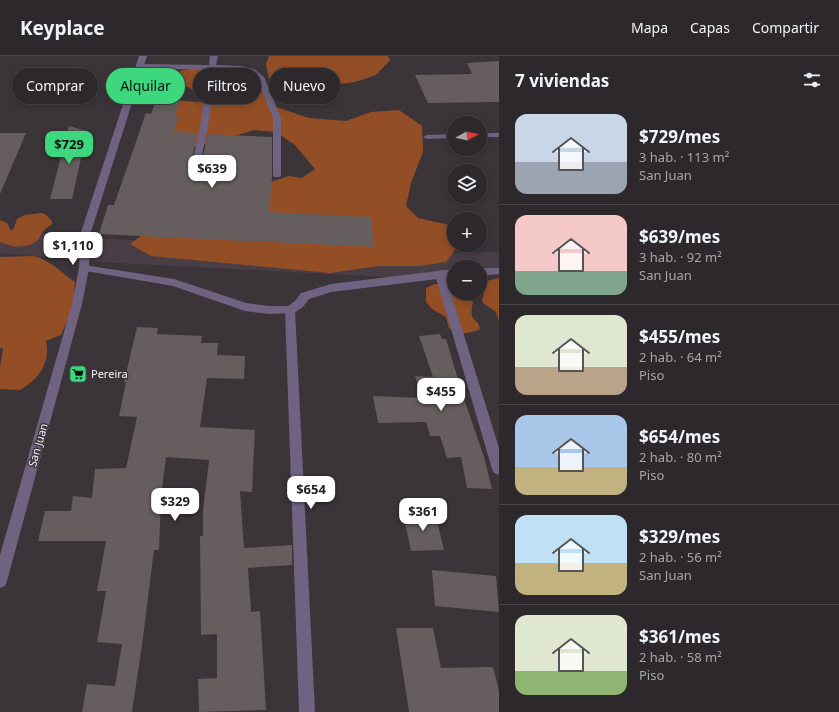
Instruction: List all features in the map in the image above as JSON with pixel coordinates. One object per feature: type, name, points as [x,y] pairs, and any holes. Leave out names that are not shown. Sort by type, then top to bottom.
[{"type":"street","name":"San Juan","points":[[0,581],[76,309],[84,268],[85,235],[143,56]]},
{"type":"street","points":[[194,168],[204,127],[214,56]]},
{"type":"street","points":[[140,66],[241,68],[252,71],[260,77],[277,118],[277,175]]},
{"type":"street","points":[[487,135],[499,135]]},
{"type":"street","points":[[427,137],[447,136]]},
{"type":"street","points":[[84,268],[174,283],[246,307],[269,310],[290,310],[299,304],[304,296],[315,292],[364,283],[447,274]]},
{"type":"street","points":[[487,272],[499,271]]},
{"type":"street","points":[[440,274],[499,469]]},
{"type":"street","points":[[290,310],[307,712]]},
{"type":"shaded area","points":[[269,56],[388,56],[390,60],[376,75],[355,82],[340,84],[340,68],[269,68],[269,79],[266,64]]},
{"type":"shaded area","points":[[193,68],[193,91],[185,85],[185,70]]},
{"type":"shaded area","points":[[261,90],[269,99],[269,104],[273,104],[276,107],[309,118],[346,121],[371,112],[399,110],[422,126],[423,152],[411,183],[406,206],[418,218],[447,225],[447,252],[454,252],[446,262],[419,266],[379,266],[330,273],[151,256],[130,244],[148,231],[262,221],[261,185],[289,176],[302,178],[315,169],[295,145],[276,132],[254,130],[186,149],[156,145],[170,104],[185,104],[185,101],[193,102],[193,104],[261,104]]},
{"type":"shaded area","points":[[45,214],[52,221],[52,224],[43,231],[38,240],[30,245],[15,247],[0,242],[0,220],[7,223],[11,231],[14,228],[17,219],[25,215]]},
{"type":"shaded area","points":[[0,230],[111,239],[401,255],[499,252],[499,275],[487,276],[487,260],[447,260],[447,277],[406,278],[101,262],[0,253]]},
{"type":"shaded area","points":[[33,256],[50,263],[75,282],[73,308],[61,335],[46,341],[47,357],[42,370],[37,376],[20,390],[0,389],[0,368],[3,348],[0,348],[0,257]]},
{"type":"shaded area","points":[[499,278],[499,322],[496,312],[483,303],[482,300],[487,300],[487,281]]},
{"type":"shaded area","points":[[435,284],[445,284],[447,285],[447,300],[472,300],[472,317],[479,325],[480,329],[472,332],[460,333],[449,328],[446,317],[432,309],[426,302],[426,288]]},
{"type":"building","points":[[499,61],[499,102],[428,103],[415,75],[472,74],[467,63]]},
{"type":"building","points":[[155,104],[179,104],[175,115],[179,115],[174,132],[197,133],[190,169],[195,172],[200,168],[208,134],[272,137],[272,176],[269,212],[371,217],[374,247],[99,234],[108,205],[114,205],[146,113],[151,114]]},
{"type":"building","points":[[69,126],[87,131],[72,199],[50,199]]},
{"type":"building","points":[[0,133],[26,133],[0,194]]},
{"type":"building","points":[[137,327],[158,328],[157,334],[202,336],[201,343],[218,343],[217,355],[245,356],[244,379],[207,378],[200,427],[255,430],[252,492],[240,491],[244,548],[292,545],[292,565],[248,568],[251,612],[260,611],[266,710],[199,712],[198,679],[217,678],[217,634],[201,635],[200,536],[203,536],[203,511],[209,460],[166,457],[161,497],[159,550],[154,550],[132,712],[82,712],[87,684],[115,686],[122,644],[97,642],[106,591],[97,591],[106,541],[38,541],[45,511],[71,511],[73,496],[92,498],[95,469],[126,468],[137,417],[119,416],[126,382],[124,382]]},
{"type":"building","points":[[440,334],[442,339],[446,339],[464,399],[484,457],[492,489],[467,488],[461,457],[447,458],[440,436],[430,436],[426,422],[378,423],[373,396],[422,398],[415,376],[433,377],[419,336]]},
{"type":"building","points":[[435,512],[444,550],[411,551],[403,513]]},
{"type":"building","points":[[432,570],[496,576],[499,612],[435,606]]},
{"type":"building","points":[[396,628],[433,628],[441,668],[493,667],[499,691],[499,712],[409,712]]},
{"type":"place","name":"Pereira","points":[[78,374]]}]
